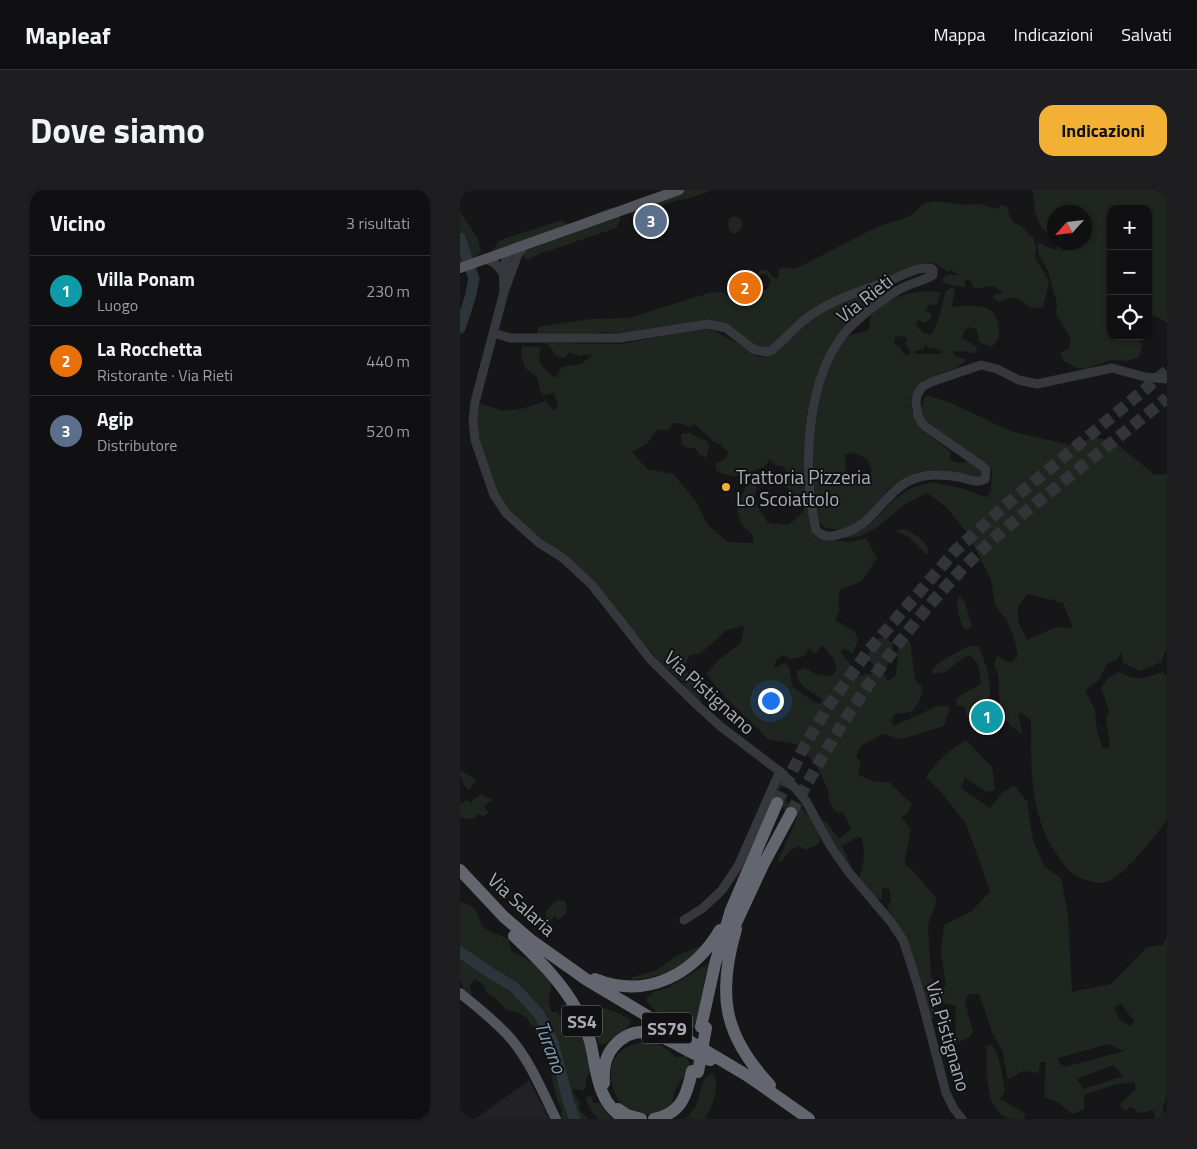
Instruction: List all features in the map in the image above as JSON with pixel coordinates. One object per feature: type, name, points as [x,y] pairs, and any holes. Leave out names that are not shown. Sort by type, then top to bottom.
[{"type":"highway","name":"SS4","points":[[735,912],[777,803]]},
{"type":"highway","name":"SS4","points":[[562,963],[603,983],[638,986],[657,983],[683,971],[710,947],[735,912],[791,813]]},
{"type":"highway","name":"Via Salaria","points":[[460,870],[504,916],[562,963]]},
{"type":"highway","name":"Via Salaria","points":[[460,882],[514,936]]},
{"type":"highway","points":[[669,1119],[682,1109],[690,1098],[715,964],[735,912]]},
{"type":"highway","points":[[735,912],[726,972],[726,1001],[729,1016],[734,1032],[746,1057],[758,1072],[792,1106]]},
{"type":"highway","name":"SS4","points":[[514,936],[549,971],[570,997],[587,1032],[604,1098],[614,1111],[625,1119]]},
{"type":"highway","name":"SS79","points":[[514,936],[563,971],[710,1060],[771,1092]]},
{"type":"highway","name":"SS79","points":[[562,963],[748,1076],[809,1119]]},
{"type":"highway","points":[[640,1119],[627,1115],[618,1108],[606,1090],[604,1066],[608,1054],[616,1044],[632,1035],[648,1033],[664,1036],[699,1057],[710,1060]]},
{"type":"highway","points":[[654,1119],[669,1113],[683,1100],[695,1072]]},
{"type":"main road","points":[[460,268],[679,190]]},
{"type":"main road","points":[[460,993],[488,1016],[513,1041],[524,1057],[556,1119]]},
{"type":"street","points":[[504,292],[518,254],[526,244]]},
{"type":"street","points":[[510,250],[514,265]]},
{"type":"street","points":[[504,292],[503,273],[506,257],[510,250]]},
{"type":"street","points":[[484,259],[497,264],[503,273]]},
{"type":"street","name":"Via Rieti","points":[[494,333],[510,338],[620,338],[708,324],[726,328],[753,349],[766,352],[772,350],[804,320],[848,295],[894,279],[913,270],[931,268],[933,275],[896,291],[848,329],[840,339],[830,358],[816,390],[809,435],[810,490],[816,530],[828,537],[857,528],[870,519],[890,496],[907,482],[927,474],[944,475],[975,482],[985,479],[987,475],[986,470],[982,466],[926,427],[918,416],[917,395],[922,387],[931,382],[981,365],[1019,380],[1037,384],[1112,368],[1145,377],[1167,379]]},
{"type":"street","name":"Via Pistignano","points":[[504,292],[475,402],[473,420],[475,440],[485,472],[498,501],[506,513],[522,528],[539,543],[563,558],[592,585],[651,660],[697,705],[720,726],[780,771],[806,801],[831,847],[847,870],[891,922],[903,940],[920,993],[946,1093],[954,1109],[962,1119]]},
{"type":"street","points":[[684,920],[703,908],[722,890],[738,866],[780,771]]},
{"type":"shaded area","points":[[663,190],[713,190],[640,213],[634,218],[629,212],[631,201]]},
{"type":"shaded area","points":[[1032,190],[1167,190],[1167,323],[1152,316],[1152,205],[1107,205],[1107,340],[1139,340],[1142,345],[1139,357],[1127,361],[1111,360],[1085,369],[1077,368],[1064,361],[1060,353],[1069,348],[1071,339],[1056,314],[1057,304],[1048,271],[1039,255],[1037,242],[1047,247],[1047,250],[1092,250],[1092,205],[1047,205],[1047,234],[1041,226],[1035,209]]},
{"type":"shaded area","points":[[935,201],[966,205],[981,204],[995,209],[1002,205],[1007,207],[1010,218],[1014,223],[1021,226],[1034,239],[1036,247],[1035,257],[1049,282],[1043,307],[1032,308],[1013,298],[999,302],[993,298],[995,294],[1003,293],[992,286],[979,289],[973,287],[971,281],[967,280],[965,281],[965,287],[943,282],[942,280],[946,275],[959,275],[951,270],[948,272],[933,262],[838,295],[814,311],[771,347],[764,350],[710,322],[697,321],[633,334],[601,332],[591,335],[547,336],[537,334],[538,327],[591,319],[628,318],[709,293],[721,292],[732,297],[742,297],[767,289],[771,281],[766,274],[759,275],[759,271],[767,269],[774,278],[778,278],[779,269],[782,267],[795,269],[879,226],[908,217],[923,204]]},
{"type":"shaded area","points":[[620,207],[620,220],[616,228],[543,252],[527,260],[518,252],[490,254],[500,240],[562,220],[569,225],[609,208]]},
{"type":"shaded area","points":[[460,212],[478,239],[481,252],[473,259],[460,264]]},
{"type":"shaded area","points":[[735,216],[742,220],[742,227],[736,234],[730,232],[728,225],[729,218]]},
{"type":"shaded area","points":[[952,287],[955,290],[952,304],[954,307],[979,306],[990,310],[997,320],[999,337],[992,347],[979,342],[977,330],[971,327],[965,330],[962,338],[977,347],[976,353],[953,352],[955,356],[966,361],[961,365],[929,377],[919,384],[912,395],[912,411],[924,431],[950,451],[950,459],[956,463],[968,461],[975,464],[981,472],[980,477],[972,479],[932,470],[919,472],[888,489],[867,518],[841,530],[826,528],[817,521],[813,458],[814,437],[820,396],[826,375],[835,356],[845,339],[854,334],[869,330],[871,314],[895,298],[903,295],[930,291],[941,292],[937,304],[929,305],[925,310],[932,314],[929,320],[924,323],[918,320],[916,324],[922,332],[932,334],[946,291]],"holes":[[[905,336],[908,340],[905,342],[906,347],[911,352],[910,355],[904,355],[900,347],[894,344],[895,337]],[[925,344],[929,348],[941,350],[942,354],[916,354],[914,351],[924,349]],[[851,452],[867,459],[872,471],[864,479],[850,480],[846,476],[845,455]]]},
{"type":"shaded area","points":[[873,291],[885,292],[839,334],[832,342],[825,357],[810,400],[810,490],[804,503],[775,478],[778,474],[788,476],[784,467],[776,465],[769,459],[766,466],[741,475],[723,474],[716,470],[716,463],[725,459],[729,453],[694,424],[691,427],[674,423],[668,431],[657,429],[648,443],[632,452],[647,469],[673,474],[696,501],[707,524],[728,542],[753,543],[753,535],[741,524],[737,508],[747,484],[757,485],[754,501],[768,523],[789,525],[803,512],[809,496],[813,520],[811,530],[815,537],[849,542],[866,538],[877,558],[862,581],[840,590],[838,602],[840,610],[835,620],[854,631],[858,639],[853,654],[844,648],[840,652],[849,662],[855,676],[876,673],[872,663],[867,658],[872,641],[883,637],[893,643],[892,653],[884,674],[888,681],[896,675],[899,643],[910,641],[915,680],[923,688],[920,701],[911,712],[894,714],[891,722],[894,726],[937,706],[950,707],[944,726],[902,739],[882,734],[861,746],[856,756],[861,763],[858,775],[876,782],[889,782],[912,804],[907,814],[901,817],[911,829],[905,858],[906,865],[937,899],[928,925],[931,976],[937,990],[946,986],[941,953],[944,925],[972,911],[990,891],[966,824],[946,798],[926,777],[944,756],[966,740],[992,767],[995,790],[987,792],[965,778],[961,788],[990,808],[1002,793],[1014,785],[1027,801],[1033,840],[1044,866],[1061,878],[1068,915],[1072,992],[1111,984],[1147,947],[1163,945],[1167,936],[1167,1095],[1163,1107],[1165,1119],[1156,1119],[1153,1110],[1140,1113],[1131,1107],[1125,1111],[1119,1105],[1136,1089],[1134,1082],[1113,1085],[1084,1095],[1084,1109],[1072,1114],[1059,1103],[1044,1097],[1046,1062],[1040,1062],[1039,1073],[1023,1071],[1010,1079],[1007,1077],[1003,1052],[992,1032],[979,994],[970,994],[965,1001],[973,1032],[970,1037],[954,1044],[956,1006],[946,1003],[934,1005],[934,1018],[930,1019],[924,989],[907,939],[887,908],[891,899],[889,889],[882,888],[882,900],[877,899],[859,878],[864,858],[864,847],[861,837],[857,837],[842,846],[852,867],[845,864],[822,822],[826,821],[839,839],[851,829],[843,812],[837,813],[829,801],[828,790],[820,772],[799,745],[768,739],[726,698],[706,674],[721,658],[741,643],[744,626],[727,630],[700,654],[690,655],[684,666],[700,696],[701,704],[687,690],[683,682],[659,661],[627,624],[595,582],[565,555],[541,539],[509,511],[497,494],[479,440],[477,422],[480,403],[502,411],[525,408],[546,401],[553,411],[558,407],[554,393],[544,395],[540,391],[537,377],[525,368],[521,355],[522,346],[541,347],[539,361],[547,372],[555,378],[562,367],[581,364],[594,354],[578,356],[569,352],[565,358],[555,355],[547,343],[621,344],[689,331],[711,329],[757,356],[763,357],[770,355],[817,316],[858,295]],"holes":[[[823,645],[833,658],[837,670],[831,676],[819,675],[803,668],[797,671],[797,676],[802,685],[822,699],[822,703],[817,704],[792,686],[790,669],[785,663],[775,668],[774,665],[777,659],[783,655],[791,659],[804,656],[809,648],[815,654]],[[1121,1004],[1134,1021],[1130,1026],[1120,1020],[1114,1008]],[[1108,1044],[1124,1051],[1065,1067],[1059,1063],[1058,1058]],[[1113,1065],[1123,1076],[1083,1089],[1077,1079]]]},
{"type":"shaded area","points":[[926,395],[951,403],[1010,431],[1070,445],[1095,437],[1114,442],[1155,475],[1167,474],[1167,648],[1161,662],[1140,671],[1123,663],[1121,651],[1118,659],[1108,663],[1098,681],[1085,690],[1095,710],[1097,730],[1102,748],[1108,749],[1110,743],[1106,720],[1109,711],[1101,688],[1107,679],[1119,672],[1131,677],[1141,678],[1163,672],[1167,677],[1167,818],[1166,822],[1135,859],[1121,873],[1107,882],[1100,883],[1086,880],[1069,871],[1049,841],[1042,824],[1037,808],[1032,773],[1031,720],[1022,713],[1018,715],[1021,734],[1004,719],[1000,708],[998,674],[994,665],[997,656],[1011,663],[1018,656],[1013,634],[1006,619],[995,605],[991,580],[969,535],[945,506],[927,493],[905,504],[870,532],[844,538],[872,522],[895,499],[911,488],[933,482],[960,488],[986,497],[991,492],[992,469],[944,438],[923,417],[921,411]],"holes":[[[1028,594],[1063,603],[1073,628],[1056,627],[1027,640],[1018,621],[1018,606]]]},
{"type":"shaded area","points":[[691,433],[707,441],[709,446],[706,458],[699,454],[695,448],[691,449],[682,445],[681,434]]},
{"type":"shaded area","points":[[903,529],[920,538],[926,545],[929,554],[926,554],[909,537],[897,532]]},
{"type":"shaded area","points":[[959,596],[965,602],[972,627],[965,630],[958,613]]},
{"type":"shaded area","points":[[969,646],[978,646],[986,664],[990,686],[989,699],[983,699],[971,707],[971,721],[967,717],[964,706],[958,706],[955,700],[981,684],[979,668],[973,658],[969,655],[963,658],[945,672],[933,674],[932,669],[943,660]]},
{"type":"shaded area","points":[[460,770],[476,780],[469,790],[462,781]]},
{"type":"shaded area","points":[[781,779],[786,785],[778,790],[776,795],[797,809],[800,807],[804,810],[821,840],[817,845],[805,850],[799,846],[791,850],[780,863],[778,861],[797,818],[795,814],[786,813],[782,806],[767,798]]},
{"type":"shaded area","points":[[482,794],[492,800],[484,806],[489,813],[484,816],[477,814],[474,819],[460,818],[460,804],[467,800],[471,803]]},
{"type":"shaded area","points":[[557,900],[565,901],[567,910],[565,914],[558,920],[555,915],[549,924],[541,926],[535,923],[533,915],[538,913],[543,918],[546,917],[546,911]]},
{"type":"shaded area","points":[[460,902],[467,903],[475,909],[486,929],[508,939],[512,952],[530,961],[546,975],[552,987],[549,1005],[552,1012],[557,1012],[561,1017],[562,1024],[571,1024],[574,1020],[577,1020],[588,1047],[586,1057],[591,1062],[592,1068],[586,1078],[584,1091],[575,1089],[572,1091],[580,1103],[579,1109],[588,1119],[561,1119],[562,1109],[557,1100],[546,1053],[527,1018],[507,1010],[495,998],[487,994],[485,987],[475,979],[470,985],[472,998],[466,998],[460,977]]},
{"type":"shaded area","points":[[703,946],[696,956],[668,972],[649,978],[630,980],[633,977],[657,970],[676,956]]},
{"type":"shaded area","points":[[708,964],[695,1028],[687,1026],[687,1018],[684,1015],[683,1028],[676,1027],[669,1019],[649,1004],[646,999],[653,992],[667,988]]},
{"type":"shaded area","points":[[597,1009],[611,1010],[630,1019],[630,1025],[605,1044],[599,1044],[593,1024]]},
{"type":"shaded area","points":[[642,1042],[660,1045],[676,1057],[686,1056],[690,1065],[674,1092],[673,1101],[668,1107],[658,1113],[641,1116],[634,1114],[622,1105],[614,1091],[611,1075],[616,1056],[622,1050]]},
{"type":"shaded area","points":[[992,1045],[999,1062],[1005,1092],[1000,1099],[1026,1114],[1023,1119],[1007,1118],[993,1105],[988,1086],[986,1046]]},
{"type":"shaded area","points":[[712,1073],[716,1083],[715,1096],[705,1119],[685,1119],[698,1102],[705,1078]]},
{"type":"shaded area","points":[[529,1080],[549,1119],[475,1119],[524,1084]]},
{"type":"shaded area","points":[[588,1095],[592,1098],[593,1103],[600,1103],[613,1119],[599,1119],[591,1110],[586,1100]]},
{"type":"waterway","name":"Turano","points":[[460,238],[474,279],[460,328]]},
{"type":"waterway","name":"Turano","points":[[460,952],[513,986],[539,1014],[553,1042],[569,1104],[575,1119]]},
{"type":"tunnel","points":[[777,803],[804,747],[827,708],[869,650],[955,551],[1007,504],[1167,371]]},
{"type":"tunnel","points":[[791,813],[849,713],[893,651],[941,592],[979,552],[1002,532],[1167,398]]},
{"type":"place","name":"Agip","points":[[651,221]]},
{"type":"place","name":"La Rocchetta","points":[[745,288]]},
{"type":"place","name":"Trattoria Pizzeria Lo Scoiattolo","points":[[726,487]]},
{"type":"place","name":"Villa Ponam","points":[[987,717]]}]
